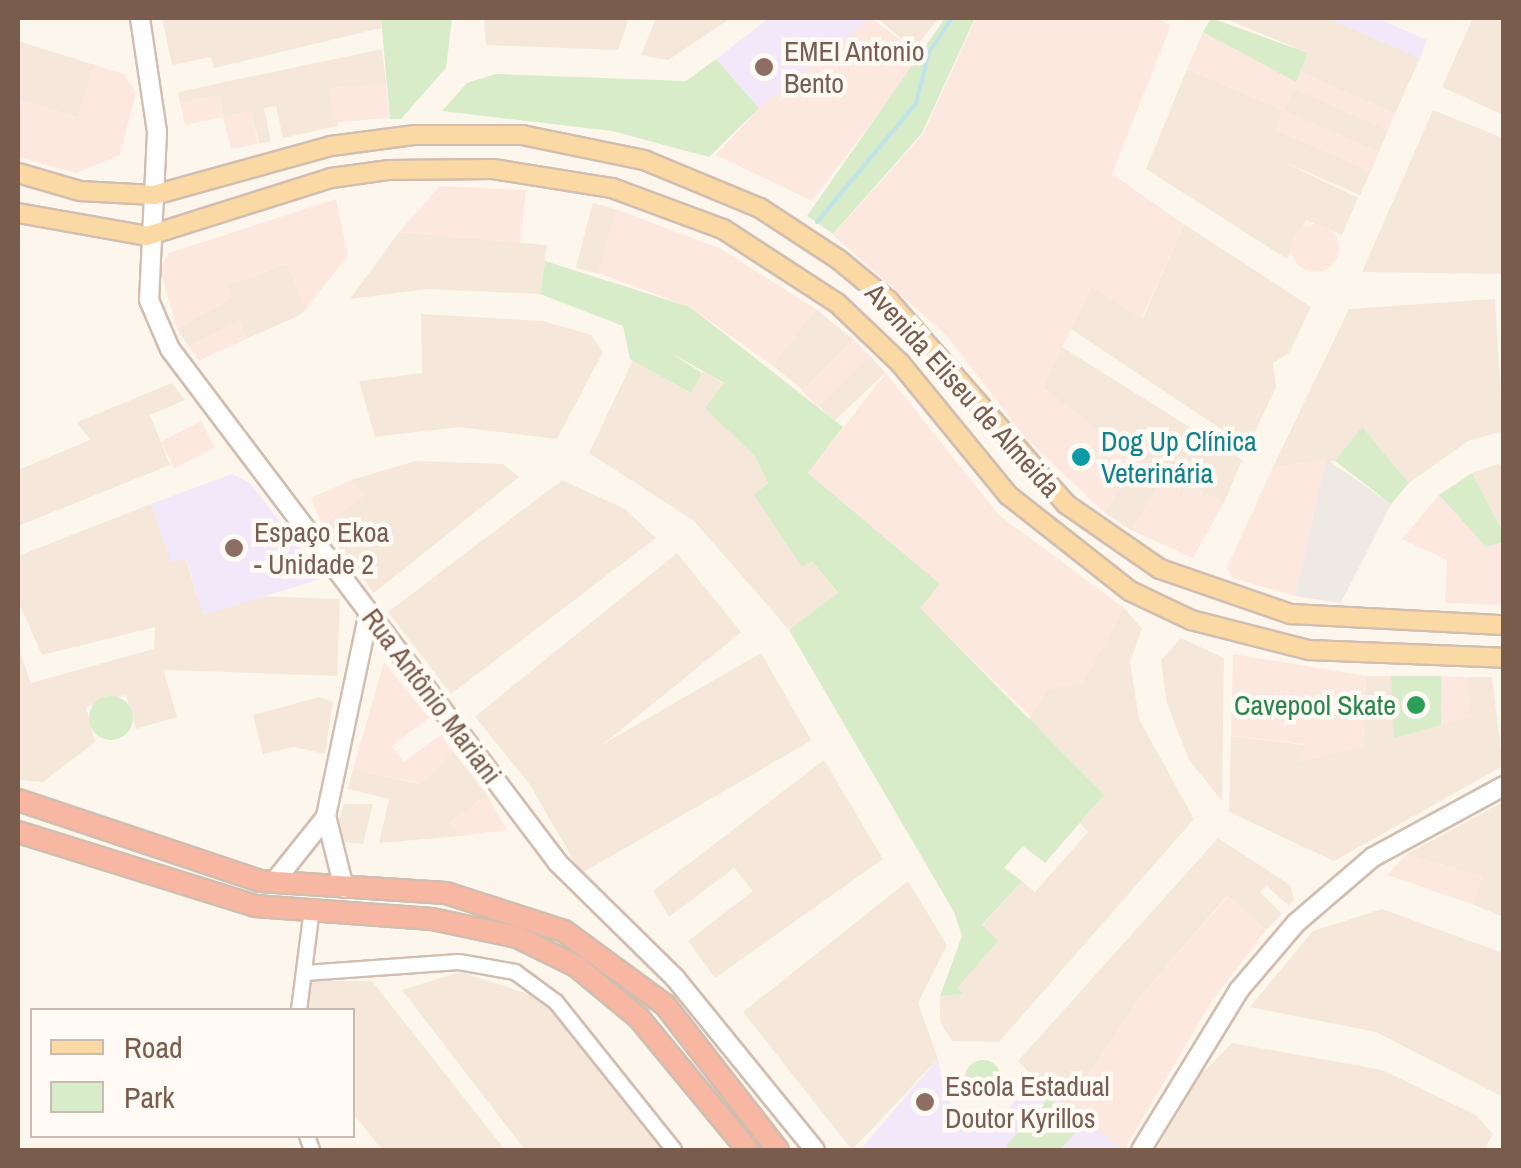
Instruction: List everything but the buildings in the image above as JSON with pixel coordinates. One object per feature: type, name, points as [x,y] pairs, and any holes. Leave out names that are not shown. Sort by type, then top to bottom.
[{"type":"highway","points":[[18,800],[274,882],[474,898],[610,958],[665,1005],[778,1150]]},
{"type":"highway","points":[[18,832],[311,916],[485,927],[576,966],[639,1018],[748,1150]]},
{"type":"main road","name":"Rua Antônio Mariani","points":[[140,18],[155,87],[154,195],[147,236],[149,300],[170,349],[558,863],[675,978],[815,1150]]},
{"type":"main road","name":"Avenida Eliseu de Almeida","points":[[18,173],[80,191],[154,195],[331,146],[414,135],[522,135],[644,160],[760,208],[838,258],[889,301],[1055,494],[1160,568],[1291,614],[1504,625]]},
{"type":"main road","name":"Avenida Eliseu de Almeida","points":[[18,213],[147,236],[331,178],[389,170],[493,170],[627,193],[723,230],[837,302],[1008,495],[1130,591],[1191,620],[1309,650],[1504,658]]},
{"type":"main road","points":[[344,888],[326,816],[368,612]]},
{"type":"main road","points":[[1140,1150],[1239,990],[1296,923],[1372,857],[1504,786]]},
{"type":"main road","points":[[274,882],[326,816]]},
{"type":"street","points":[[300,1008],[311,916]]},
{"type":"street","points":[[305,973],[459,962],[515,972],[556,1002],[674,1150]]},
{"type":"shaded area","points":[[162,18],[381,18],[381,28],[214,68],[211,57],[172,65]]},
{"type":"shaded area","points":[[484,18],[629,18],[618,50],[486,45]]},
{"type":"shaded area","points":[[656,18],[731,18],[668,60],[641,55]]},
{"type":"shaded area","name":"EMEI Antonio Bento","points":[[769,18],[871,18],[759,108],[716,59]]},
{"type":"shaded area","points":[[871,18],[922,56],[812,201],[716,155],[777,88]]},
{"type":"shaded area","points":[[877,18],[939,18],[914,49]]},
{"type":"shaded area","points":[[976,18],[1154,18],[1171,25],[1112,174],[1184,224],[1142,318],[1091,287],[1043,388],[1141,462],[1104,512],[1026,439],[946,335],[833,235],[923,134]]},
{"type":"shaded area","points":[[1224,18],[1328,18],[1420,58],[1395,114],[1300,72],[1308,53]]},
{"type":"shaded area","points":[[1328,18],[1377,18],[1427,40],[1420,58]]},
{"type":"shaded area","points":[[1473,18],[1503,18],[1503,115],[1442,87]]},
{"type":"shaded area","points":[[1203,32],[1296,81],[1300,72],[1395,114],[1388,130],[1294,89],[1284,110],[1379,152],[1371,171],[1276,130],[1283,110],[1187,69]]},
{"type":"shaded area","points":[[18,41],[94,65],[78,118],[18,99]]},
{"type":"shaded area","points":[[382,49],[386,83],[331,94],[338,126],[283,138],[276,106],[264,108],[271,141],[259,144],[251,111],[224,117],[219,95],[180,103],[178,92]]},
{"type":"shaded area","points":[[94,65],[124,74],[136,92],[120,155],[76,173],[18,157],[18,99],[77,118]]},
{"type":"shaded area","points":[[1187,69],[1283,110],[1293,88],[1388,130],[1379,152],[1283,111],[1276,130],[1371,171],[1360,195],[1282,161],[1358,198],[1342,235],[1306,220],[1287,259],[1146,169]]},
{"type":"shaded area","points":[[386,83],[389,118],[333,123],[330,88]]},
{"type":"shaded area","points":[[219,95],[224,117],[251,111],[258,144],[231,149],[223,117],[185,125],[180,103]]},
{"type":"shaded area","points":[[1433,110],[1503,138],[1503,274],[1362,272]]},
{"type":"shaded area","points":[[440,186],[526,190],[520,243],[399,232]]},
{"type":"shaded area","points":[[336,199],[348,255],[306,309],[287,264],[227,285],[231,298],[177,329],[160,270],[169,253]]},
{"type":"shaded area","points":[[593,203],[616,209],[599,274],[576,268]]},
{"type":"shaded area","points":[[616,209],[721,249],[816,309],[773,366],[690,307],[598,273]]},
{"type":"shaded area","points":[[1184,224],[1311,307],[1289,353],[1273,363],[1276,387],[1248,447],[1071,329],[1091,287],[1143,318]]},
{"type":"shaded area","points":[[1315,224],[1332,231],[1339,248],[1332,265],[1315,272],[1298,265],[1291,248],[1298,231]]},
{"type":"shaded area","points":[[399,232],[547,245],[540,294],[428,289],[350,299]]},
{"type":"shaded area","points":[[287,264],[306,309],[298,316],[246,339],[239,320],[189,347],[177,329],[231,298],[227,285]]},
{"type":"shaded area","points":[[1495,299],[1503,431],[1468,441],[1409,483],[1362,428],[1335,461],[1273,467],[1349,309]]},
{"type":"shaded area","points":[[816,309],[853,339],[809,394],[771,364]]},
{"type":"shaded area","points":[[421,314],[543,321],[591,335],[603,352],[557,439],[458,427],[375,437],[359,381],[422,373]]},
{"type":"shaded area","points":[[239,319],[246,339],[199,361],[189,347]]},
{"type":"shaded area","points":[[853,339],[870,356],[818,408],[801,391]]},
{"type":"shaded area","points":[[1062,347],[1242,460],[1224,503],[1167,473],[1131,530],[1104,512],[1140,462],[1043,388]]},
{"type":"shaded area","points":[[870,356],[886,373],[834,421],[818,404]]},
{"type":"shaded area","points":[[633,360],[690,393],[703,371],[724,384],[706,408],[754,455],[768,483],[755,496],[802,567],[811,560],[838,594],[789,630],[694,521],[589,453]]},
{"type":"shaded area","points":[[886,373],[999,515],[1124,608],[1083,683],[1048,689],[1031,717],[919,608],[939,584],[808,473]]},
{"type":"shaded area","points":[[172,383],[185,400],[150,415],[170,465],[18,526],[18,470],[90,440],[77,422]]},
{"type":"shaded area","points":[[201,421],[215,448],[175,468],[161,441]]},
{"type":"shaded area","points":[[1326,459],[1295,596],[1232,578],[1227,568],[1273,467]]},
{"type":"shaded area","points":[[1326,459],[1391,504],[1341,603],[1295,596]]},
{"type":"shaded area","points":[[416,461],[503,464],[519,477],[374,593],[323,527],[363,496],[351,480]]},
{"type":"shaded area","points":[[1498,464],[1503,468],[1503,532],[1472,473]]},
{"type":"shaded area","points":[[1167,473],[1224,503],[1193,558],[1131,530]]},
{"type":"shaded area","name":"Espaço Ekoa - Unidade 2","points":[[232,474],[250,483],[324,578],[203,615],[186,558],[171,562],[151,504]]},
{"type":"shaded area","points":[[351,480],[363,496],[323,527],[311,498]]},
{"type":"shaded area","points":[[562,480],[625,509],[656,538],[451,694],[388,612]]},
{"type":"shaded area","points":[[1439,495],[1486,547],[1503,542],[1503,605],[1445,603],[1447,560],[1402,539]]},
{"type":"shaded area","points":[[151,504],[171,561],[185,557],[203,615],[42,655],[18,601],[18,556]]},
{"type":"shaded area","points":[[677,553],[741,632],[539,796],[475,717]]},
{"type":"shaded area","points":[[156,593],[340,599],[337,676],[153,670]]},
{"type":"shaded area","points":[[1124,608],[1142,629],[1130,662],[1139,719],[1194,819],[999,1042],[952,1041],[940,1022],[940,996],[963,994],[957,988],[982,926],[1022,881],[1035,892],[1088,832],[1080,823],[1103,796],[1026,724],[1048,689],[1083,682]]},
{"type":"shaded area","points":[[1181,638],[1224,658],[1222,801],[1189,760],[1167,703],[1161,660]]},
{"type":"shaded area","points":[[18,647],[31,683],[157,648],[177,717],[136,729],[126,695],[86,707],[95,742],[43,782],[18,780]]},
{"type":"shaded area","points":[[761,653],[812,740],[581,873],[531,786]]},
{"type":"shaded area","points":[[1233,654],[1366,676],[1363,746],[1298,763],[1305,744],[1231,736]]},
{"type":"shaded area","points":[[384,662],[429,718],[392,746],[404,762],[441,735],[453,751],[421,784],[353,769]]},
{"type":"shaded area","points":[[1366,676],[1391,676],[1395,737],[1471,716],[1466,677],[1492,677],[1503,766],[1334,861],[1229,812],[1231,736],[1306,745],[1299,762],[1363,746]]},
{"type":"shaded area","points":[[1441,676],[1466,677],[1472,716],[1441,725]]},
{"type":"shaded area","points":[[319,697],[333,702],[325,754],[294,747],[263,754],[253,715]]},
{"type":"shaded area","points":[[453,751],[487,795],[450,823],[460,836],[379,843],[389,799],[348,789],[353,769],[419,784]]},
{"type":"shaded area","points":[[824,760],[883,859],[715,978],[688,941],[753,891],[734,868],[669,917],[653,891]]},
{"type":"shaded area","points":[[487,795],[507,830],[460,836],[450,823]]},
{"type":"shaded area","points":[[1503,802],[1503,917],[1472,904],[1482,877],[1407,854]]},
{"type":"shaded area","points":[[344,804],[373,804],[363,844],[333,841]]},
{"type":"shaded area","points":[[1218,838],[1290,885],[1294,899],[1289,906],[1267,886],[1260,892],[1282,914],[1266,930],[1227,896],[1140,997],[1065,1109],[1018,1061]]},
{"type":"shaded area","points":[[1407,854],[1483,877],[1472,904],[1387,875]]},
{"type":"shaded area","points":[[908,881],[947,945],[918,1003],[938,1059],[852,1150],[743,1012]]},
{"type":"shaded area","points":[[1228,896],[1266,930],[1212,1001],[1124,1150],[1065,1109],[1140,997]]},
{"type":"shaded area","points":[[1382,909],[1503,953],[1503,1097],[1376,1032],[1250,1007],[1313,931]]},
{"type":"shaded area","points":[[460,972],[541,998],[664,1150],[525,1150],[402,990]]},
{"type":"shaded area","points":[[309,981],[372,981],[505,1150],[382,1150],[355,1116],[355,1008],[305,1008]]},
{"type":"shaded area","points":[[1232,1043],[1382,1070],[1476,1115],[1493,1134],[1484,1150],[1156,1150],[1200,1075]]},
{"type":"shaded area","points":[[938,1059],[945,1098],[967,1119],[1003,1114],[1020,1095],[1022,1071],[1124,1150],[860,1150]]},
{"type":"green space","points":[[381,18],[452,18],[446,68],[401,119],[390,119]]},
{"type":"green space","points":[[945,18],[975,18],[922,133],[833,234],[807,216]]},
{"type":"green space","points":[[1211,18],[1308,53],[1296,82],[1203,32]]},
{"type":"green space","points":[[716,59],[759,108],[709,157],[612,131],[442,111],[467,83],[496,74],[686,81]]},
{"type":"green space","points":[[545,261],[690,307],[843,427],[808,473],[940,584],[920,608],[1104,795],[1045,863],[1023,846],[1004,868],[1022,881],[982,925],[998,941],[957,988],[964,994],[940,996],[962,936],[954,912],[789,630],[838,593],[812,561],[802,567],[754,495],[768,483],[754,455],[705,408],[724,383],[671,353],[702,373],[691,393],[630,359],[623,326],[540,294]]},
{"type":"green space","points":[[1362,427],[1409,483],[1391,504],[1335,461]]},
{"type":"green space","points":[[1472,473],[1503,532],[1503,542],[1486,547],[1439,495]]},
{"type":"green space","name":"Cavepool Skate","points":[[1391,676],[1441,676],[1441,725],[1394,738]]},
{"type":"green space","points":[[111,696],[127,702],[133,718],[127,734],[111,740],[95,734],[89,718],[95,702]]},
{"type":"green space","points":[[983,1060],[996,1065],[1001,1078],[996,1091],[983,1096],[970,1091],[965,1078],[970,1065]]},
{"type":"green space","points":[[1049,1097],[1081,1126],[1060,1150],[1011,1150],[1006,1146]]},
{"type":"waterway","points":[[817,222],[916,103],[929,52],[952,18]]},
{"type":"place","name":"EMEI Antonio Bento","points":[[764,67]]},
{"type":"place","name":"Dog Up Clínica Veterinária","points":[[1081,457]]},
{"type":"place","name":"Espaço Ekoa - Unidade 2","points":[[234,548]]},
{"type":"place","name":"Cavepool Skate","points":[[1416,705]]},
{"type":"place","name":"Escola Estadual Doutor Kyrillos","points":[[925,1102]]}]
